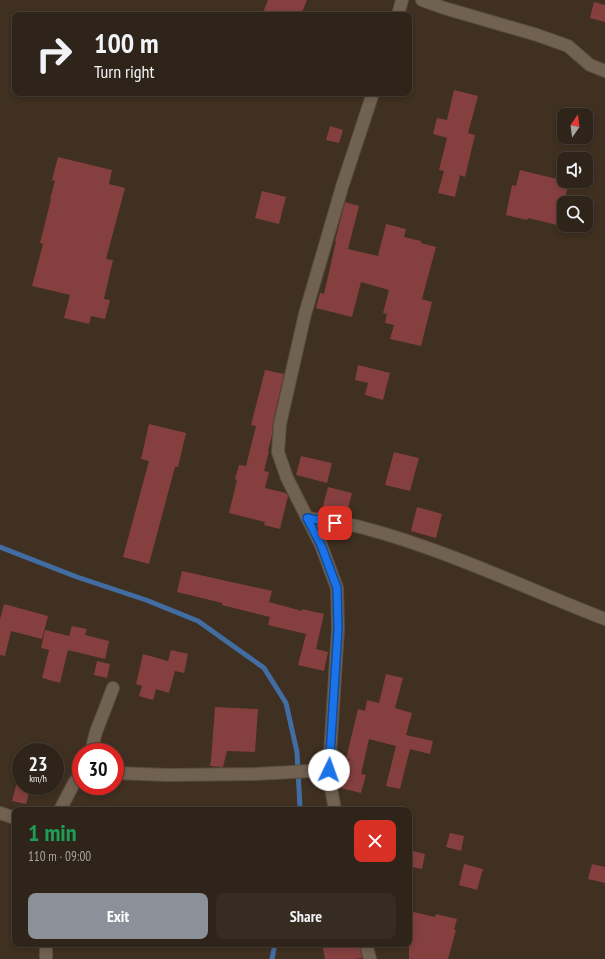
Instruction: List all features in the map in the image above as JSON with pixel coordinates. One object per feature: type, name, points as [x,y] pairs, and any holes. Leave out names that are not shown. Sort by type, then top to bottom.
[{"type":"street","points":[[399,12],[402,0]]},
{"type":"street","points":[[422,0],[464,14],[537,34],[568,46],[590,65],[605,71]]},
{"type":"street","points":[[334,807],[329,770],[338,629],[337,588],[321,545],[286,478],[278,452],[280,424],[305,314],[342,187],[372,96]]},
{"type":"street","points":[[307,518],[362,527],[425,546],[477,566],[549,598],[605,619]]},
{"type":"street","points":[[93,743],[113,688]]},
{"type":"street","points":[[124,773],[168,775],[256,774],[329,770]]},
{"type":"street","points":[[62,807],[72,787]]},
{"type":"street","points":[[0,813],[12,817]]},
{"type":"street","points":[[46,947],[46,959]]},
{"type":"street","points":[[367,947],[370,959]]},
{"type":"building","points":[[268,0],[307,0],[302,12],[263,12]]},
{"type":"building","points":[[594,2],[605,5],[605,22],[590,18]]},
{"type":"building","points":[[454,90],[478,96],[468,133],[475,135],[465,177],[460,175],[455,197],[438,193],[444,171],[439,170],[447,138],[433,134],[437,118],[447,120]]},
{"type":"building","points":[[330,126],[343,130],[339,143],[326,140]]},
{"type":"building","points":[[58,157],[112,170],[109,184],[125,188],[106,259],[113,260],[104,299],[110,300],[105,319],[91,316],[89,324],[64,318],[70,295],[32,286],[43,244],[40,243],[55,181],[52,180]]},
{"type":"building","points":[[520,170],[557,179],[557,188],[568,188],[566,196],[557,196],[557,225],[528,218],[527,220],[506,215],[512,185],[516,186]]},
{"type":"building","points":[[262,191],[286,197],[279,224],[255,218]]},
{"type":"building","points":[[345,202],[359,206],[348,249],[378,256],[386,224],[406,229],[404,237],[421,241],[421,243],[436,247],[422,299],[432,302],[421,346],[390,339],[394,325],[385,323],[387,314],[383,313],[389,290],[361,282],[352,317],[316,308],[320,293],[324,294]]},
{"type":"building","points":[[358,365],[390,373],[383,400],[365,395],[368,383],[355,380]]},
{"type":"building","points":[[265,370],[284,374],[264,471],[269,472],[265,488],[286,493],[288,496],[280,529],[264,525],[265,522],[229,513],[239,465],[246,466],[256,426],[251,425]]},
{"type":"building","points":[[149,424],[186,433],[178,467],[175,467],[149,564],[123,557],[149,461],[141,459]]},
{"type":"building","points":[[394,452],[419,458],[410,491],[385,485]]},
{"type":"building","points":[[301,456],[332,463],[327,483],[296,475]]},
{"type":"building","points":[[328,487],[352,493],[347,512],[323,506]]},
{"type":"building","points":[[417,507],[442,514],[436,538],[411,531]]},
{"type":"building","points":[[182,571],[272,591],[269,602],[302,611],[302,609],[324,614],[316,649],[328,652],[324,671],[298,665],[306,634],[268,625],[270,617],[177,592]]},
{"type":"building","points":[[4,604],[48,616],[42,639],[11,631],[5,656],[0,655],[0,619]]},
{"type":"building","points":[[72,626],[87,629],[85,635],[109,641],[105,659],[68,650],[60,683],[42,678],[49,650],[41,648],[45,630],[69,636]]},
{"type":"building","points":[[171,650],[188,654],[184,673],[175,671],[169,693],[156,689],[153,700],[139,696],[142,686],[136,684],[143,654],[168,661]]},
{"type":"building","points":[[97,661],[110,664],[107,678],[94,675]]},
{"type":"building","points":[[386,674],[403,678],[395,708],[412,713],[406,735],[433,741],[430,754],[410,749],[400,789],[386,786],[396,746],[369,739],[361,774],[366,775],[361,793],[341,788],[349,759],[346,759],[358,709],[365,711],[367,700],[379,703]]},
{"type":"building","points":[[215,707],[258,709],[255,752],[227,751],[223,767],[210,766]]},
{"type":"building","points":[[14,795],[28,795],[26,804],[12,801]]},
{"type":"building","points":[[450,833],[464,836],[461,851],[446,847]]},
{"type":"building","points":[[412,851],[425,854],[422,869],[412,867]]},
{"type":"building","points":[[464,864],[483,869],[477,890],[459,885]]},
{"type":"building","points":[[592,864],[605,867],[605,883],[588,879]]},
{"type":"building","points":[[412,912],[435,917],[436,914],[457,919],[454,930],[456,930],[448,959],[409,959],[409,947],[412,947]]},
{"type":"building","points":[[323,947],[360,947],[362,958],[354,959],[325,959]]},
{"type":"waterway","points":[[0,547],[77,577],[146,600],[198,621],[264,668],[286,703],[297,752],[300,807]]},
{"type":"waterway","points":[[272,959],[274,947]]},
{"type":"route","points":[[329,770],[338,629],[337,588],[321,545],[307,518],[335,523]]}]
